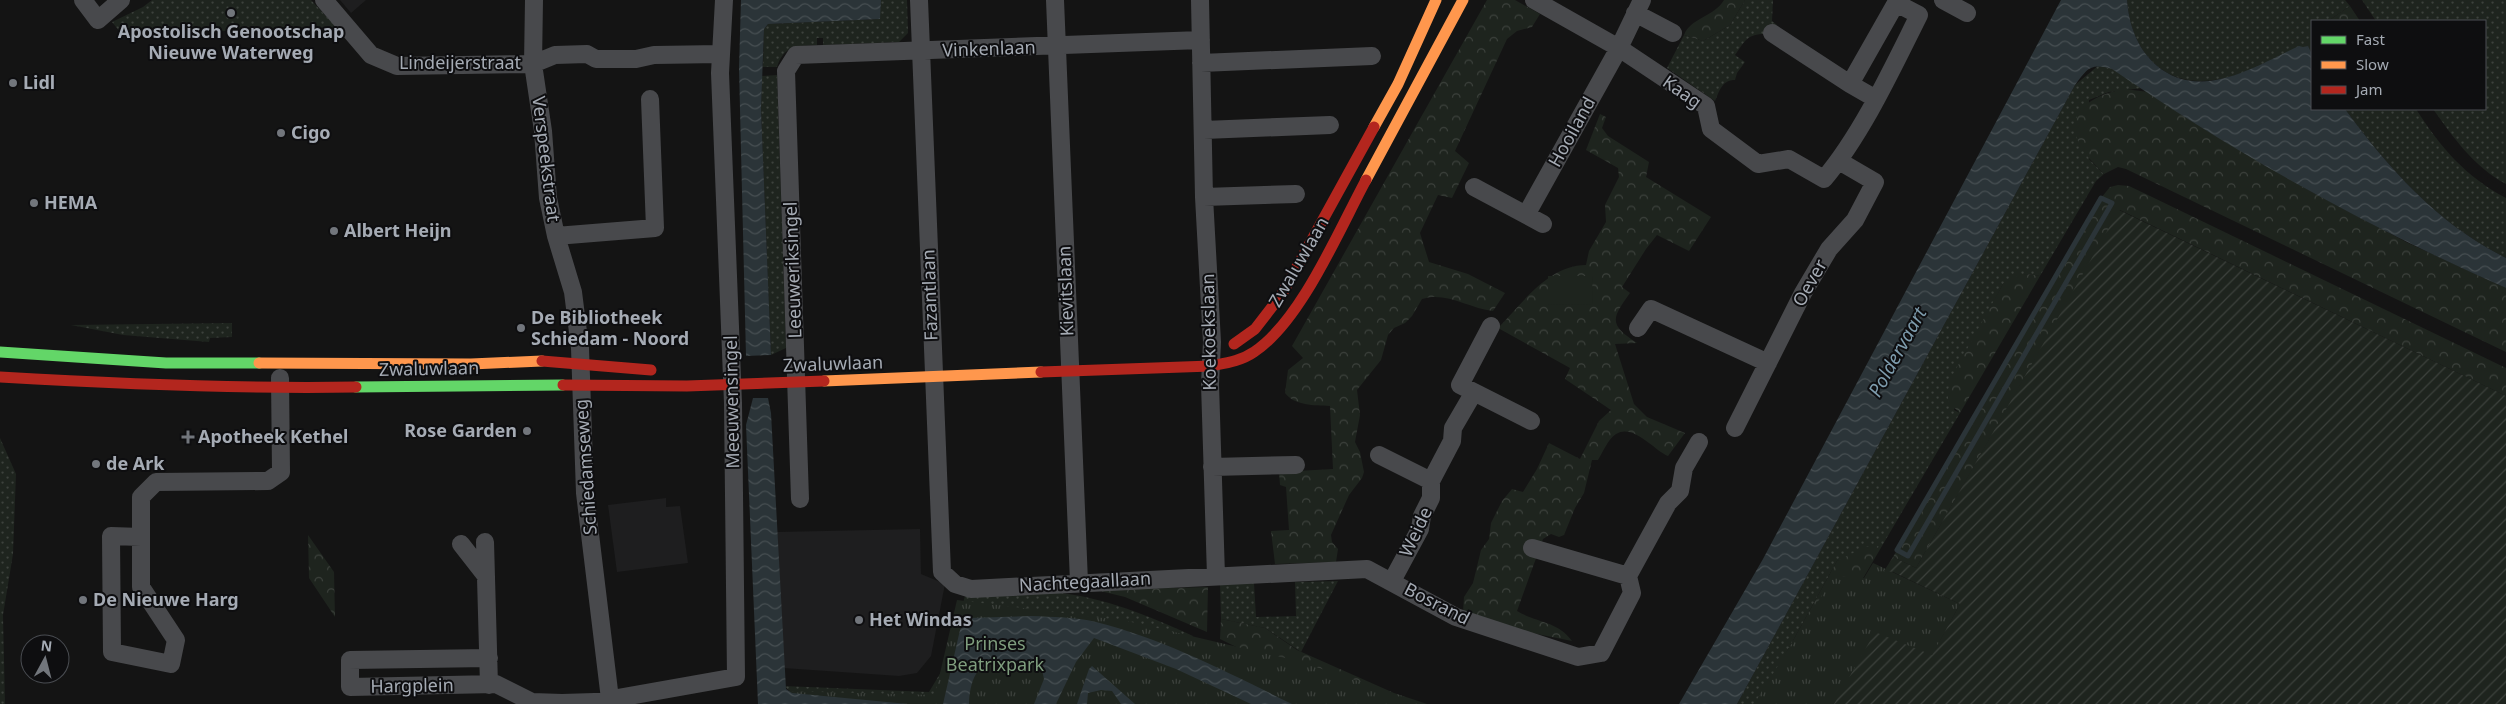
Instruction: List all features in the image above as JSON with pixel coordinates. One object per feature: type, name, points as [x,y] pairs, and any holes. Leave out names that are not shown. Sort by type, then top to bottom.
[{"type":"main road","name":"Zwaluwlaan","points":[[1208,357],[1244,339],[1259,326],[1282,294],[1398,84],[1436,0]]},
{"type":"main road","name":"Zwaluwlaan","points":[[0,377],[104,383],[280,388],[581,386],[732,375],[1068,361],[1208,357],[1236,361],[1254,352],[1276,334],[1298,306],[1464,0]]},
{"type":"main road","name":"Zwaluwlaan","points":[[0,352],[166,363],[282,365],[471,364],[553,360],[662,372]]},
{"type":"street","points":[[83,0],[98,20],[121,0]]},
{"type":"street","name":"Lindeijerstraat","points":[[324,0],[371,55],[397,66],[533,64]]},
{"type":"street","points":[[534,0],[533,64],[555,55],[587,54],[596,59],[636,59],[654,55],[720,54]]},
{"type":"street","name":"Meeuwensingel","points":[[610,699],[736,677],[732,375],[720,54],[724,0]]},
{"type":"street","name":"Fazantlaan","points":[[919,0],[942,572],[955,584]]},
{"type":"street","name":"Kievitslaan","points":[[1056,0],[1068,361],[1079,582]]},
{"type":"street","name":"Koekoekslaan","points":[[1200,0],[1208,357],[1216,576]]},
{"type":"street","name":"Kaag","points":[[1534,0],[1619,48],[1706,106],[1711,129],[1758,164],[1790,159],[1824,179],[1839,161]]},
{"type":"street","points":[[1943,0],[1967,13]]},
{"type":"street","points":[[1839,161],[1876,98],[1919,15],[1896,1],[1850,84]]},
{"type":"street","points":[[1638,7],[1673,33]]},
{"type":"street","name":"Hooiland","points":[[1526,215],[1619,48],[1638,7]]},
{"type":"street","points":[[1772,33],[1850,84],[1876,98]]},
{"type":"street","name":"Vinkenlaan","points":[[786,71],[796,54],[921,52],[1201,40]]},
{"type":"street","points":[[1202,63],[1372,56]]},
{"type":"street","name":"Verspeekstraat","points":[[533,64],[543,131],[548,198],[556,236],[655,228],[650,99]]},
{"type":"street","name":"Leeuweriksingel","points":[[786,71],[800,498]]},
{"type":"street","points":[[1204,130],[1330,125]]},
{"type":"street","name":"Oever","points":[[1735,428],[1816,271],[1829,249],[1855,220],[1875,182],[1839,161]]},
{"type":"street","points":[[1474,187],[1543,224]]},
{"type":"street","points":[[1204,197],[1296,194]]},
{"type":"street","name":"Schiedamseweg","points":[[556,236],[573,292],[580,362],[585,493],[610,699]]},
{"type":"street","points":[[1638,328],[1651,309],[1768,363]]},
{"type":"street","points":[[1491,326],[1460,385],[1531,421]]},
{"type":"street","points":[[141,537],[111,536],[112,652],[171,664],[176,640],[141,587],[141,537],[141,497],[156,482],[268,481],[281,472],[280,388],[282,365]]},
{"type":"street","name":"Weide","points":[[1392,581],[1420,529],[1422,516],[1432,498],[1432,481],[1452,441],[1453,428],[1474,392]]},
{"type":"street","points":[[1532,548],[1628,576],[1668,504],[1680,490],[1684,468],[1698,442]]},
{"type":"street","points":[[1379,455],[1432,481]]},
{"type":"street","points":[[1212,467],[1296,465]]},
{"type":"street","points":[[485,542],[489,685]]},
{"type":"street","points":[[461,544],[486,576]]},
{"type":"street","name":"Bosrand","points":[[1216,576],[1367,569],[1456,617],[1578,657],[1601,653],[1632,593],[1628,576]]},
{"type":"street","name":"Nachtegaallaan","points":[[955,584],[971,589],[1216,576]]},
{"type":"street","name":"Hargplein","points":[[489,658],[350,660],[350,686],[496,684],[532,702],[562,703],[610,699]]},
{"type":"shaded area","points":[[340,0],[366,0],[351,13]]},
{"type":"shaded area","points":[[666,498],[666,507],[680,506],[688,563],[617,572],[608,505]]},
{"type":"shaded area","name":"Het Windas","points":[[920,529],[921,574],[945,584],[931,656],[917,673],[899,676],[783,668],[777,532]]},
{"type":"green space","points":[[152,0],[311,0],[337,28],[334,30],[120,32],[112,22],[143,7]]},
{"type":"green space","points":[[881,0],[907,0],[908,33],[899,42],[823,45],[823,38],[817,38],[817,45],[792,48],[787,51],[783,54],[777,67],[763,67],[764,29],[768,24],[879,19]]},
{"type":"green space","points":[[1487,0],[1515,0],[1540,14],[1532,27],[1517,31],[1507,39],[1455,151],[1469,163],[1452,198],[1438,195],[1420,233],[1429,262],[1468,274],[1505,293],[1493,311],[1448,298],[1431,297],[1422,299],[1412,316],[1405,323],[1394,328],[1388,335],[1381,360],[1357,390],[1360,415],[1355,442],[1360,452],[1364,472],[1362,478],[1349,495],[1331,535],[1332,542],[1338,549],[1336,562],[1275,564],[1271,531],[1289,530],[1286,487],[1280,485],[1279,472],[1333,469],[1330,406],[1299,403],[1285,393],[1288,370],[1303,358],[1292,346]]},
{"type":"green space","points":[[1724,0],[1745,0],[1730,25],[1703,41],[1684,35],[1691,25],[1720,6]]},
{"type":"green space","points":[[1745,0],[1773,0],[1772,21],[1777,25],[1769,34],[1752,36],[1745,41],[1735,55],[1745,62],[1737,73],[1735,80],[1731,80],[1722,86],[1715,101],[1667,68],[1684,35],[1703,41],[1730,25]]},
{"type":"green space","points":[[2127,0],[2345,0],[2350,6],[2329,20],[2311,20],[2311,52],[2308,46],[2252,70],[2212,80],[2192,81],[2174,76],[2156,65],[2139,44],[2130,18]]},
{"type":"green space","points":[[2362,0],[2506,0],[2506,184],[2484,169],[2465,151],[2434,110],[2486,110],[2486,20],[2375,20]]},
{"type":"green space","points":[[2350,6],[2359,20],[2329,20]]},
{"type":"green space","points":[[2099,65],[2112,69],[2143,88],[2109,92],[2089,100],[2089,159],[2104,174],[2096,181],[2040,276],[2026,274],[2003,284],[1981,326],[1954,410],[1960,413],[1882,546],[1837,561],[1758,704],[1737,704],[2075,85]]},
{"type":"green space","points":[[777,75],[786,348],[771,355],[761,109],[762,76]]},
{"type":"green space","points":[[2124,89],[2149,92],[2220,138],[2312,192],[2406,242],[2506,288],[2506,352],[2126,169],[2118,167],[2104,174],[2080,146],[2075,129],[2076,120],[2080,111],[2095,99]]},
{"type":"green space","points":[[2346,110],[2417,110],[2444,148],[2466,171],[2478,181],[2506,198],[2506,258],[2458,229],[2437,212],[2397,174]]},
{"type":"green space","points":[[1600,114],[1606,117],[1602,128],[1608,136],[1649,162],[1646,177],[1711,217],[1689,251],[1657,235],[1622,287],[1630,293],[1616,316],[1617,326],[1637,343],[1615,344],[1634,404],[1647,417],[1685,433],[1668,456],[1629,432],[1613,436],[1598,460],[1592,460],[1584,493],[1575,508],[1564,535],[1559,537],[1551,534],[1543,539],[1517,611],[1554,626],[1566,634],[1572,641],[1527,632],[1463,611],[1464,597],[1473,583],[1481,550],[1489,539],[1491,523],[1502,501],[1512,489],[1523,492],[1537,469],[1549,443],[1580,459],[1599,421],[1611,410],[1565,379],[1570,368],[1498,328],[1526,298],[1548,279],[1560,271],[1586,265],[1589,251],[1606,222],[1605,205],[1619,177],[1618,168],[1586,150]]},
{"type":"green space","points":[[2118,185],[2129,186],[2506,368],[2506,396],[2120,210],[1916,568],[1893,557],[2101,198],[2110,187]]},
{"type":"green space","points":[[2119,210],[2506,396],[2506,704],[1834,704],[1875,632],[1932,655],[1960,604],[1893,572],[1884,571],[1893,557],[1916,568]]},
{"type":"green space","points":[[2026,274],[2040,276],[1960,413],[1948,402],[1951,378],[2003,284],[2013,277]]},
{"type":"green space","points":[[1548,276],[1592,276],[1593,304],[1548,305]]},
{"type":"green space","points":[[232,323],[232,337],[210,338],[209,342],[123,335],[71,325]]},
{"type":"green space","points":[[0,438],[16,474],[13,554],[3,615],[5,704],[0,704]]},
{"type":"green space","points":[[308,535],[334,572],[335,617],[309,578]]},
{"type":"green space","points":[[1882,546],[1845,609],[1758,704],[1837,561],[1865,547]]},
{"type":"green space","points":[[1873,563],[1960,604],[1906,704],[1754,704],[1834,576],[1864,578]]},
{"type":"green space","points":[[1338,581],[1301,652],[1265,628],[1221,619],[1220,584],[1254,583],[1256,617],[1296,616],[1295,582]]},
{"type":"green space","points":[[1208,587],[1207,632],[1125,597],[1096,590]]},
{"type":"green space","points":[[1052,592],[1090,598],[1125,608],[1193,636],[1183,653],[943,704],[792,693],[784,686],[929,692],[944,667],[965,596]]},
{"type":"green space","name":"Prinses Beatrixpark","points":[[957,600],[1127,621],[1298,661],[1427,704],[783,704],[781,691],[935,695]]},
{"type":"green space","points":[[1221,619],[1265,628],[1297,650],[1394,693],[1275,666],[1220,639]]},
{"type":"water","points":[[741,0],[881,0],[880,19],[768,24],[764,29],[761,109],[771,355],[746,356],[739,68]]},
{"type":"water","name":"Poldervaart","points":[[2061,0],[2127,0],[2135,36],[2149,58],[2173,76],[2191,81],[2209,81],[2228,77],[2265,63],[2299,46],[2308,46],[2311,52],[2311,110],[2346,110],[2379,153],[2416,193],[2458,229],[2506,258],[2506,288],[2404,240],[2304,188],[2207,131],[2112,69],[2105,67],[2090,68],[2075,85],[1737,704],[1679,704],[1763,559]]},
{"type":"water","points":[[753,398],[768,398],[771,413],[786,689],[792,693],[908,704],[758,704],[746,425]]},
{"type":"water","points":[[1031,616],[1080,619],[1121,629],[1171,647],[1292,704],[1251,704],[1176,669],[1094,638],[1076,662],[1056,704],[1034,704],[1044,679],[1041,665],[1026,661],[1006,661],[981,668],[973,681],[969,704],[943,704],[960,630],[968,618]]},
{"type":"water","points":[[1092,666],[1135,704],[1121,704],[1112,691],[1101,690],[1088,693],[1087,704],[1077,704],[1089,669]]},
{"type":"waterway","points":[[2101,198],[2112,203],[1908,556],[1897,550],[2101,198]]},
{"type":"traffic: fast","points":[[0,352],[166,363],[259,363]]},
{"type":"traffic: fast","points":[[356,387],[563,385]]},
{"type":"traffic: slow","points":[[1374,127],[1398,84],[1436,0]]},
{"type":"traffic: slow","points":[[1366,180],[1463,0]]},
{"type":"traffic: slow","points":[[259,363],[471,364],[542,361]]},
{"type":"traffic: slow","points":[[824,381],[1041,372]]},
{"type":"traffic: jam","points":[[1234,344],[1255,329],[1282,294],[1374,127]]},
{"type":"traffic: jam","points":[[1041,372],[1211,366],[1244,358],[1271,338],[1288,319],[1318,273],[1366,180]]},
{"type":"traffic: jam","points":[[542,361],[651,370]]},
{"type":"traffic: jam","points":[[0,377],[178,385],[356,387]]},
{"type":"traffic: jam","points":[[563,385],[687,386],[824,381]]},
{"type":"place","name":"Apostolisch Genootschap Nieuwe Waterweg","points":[[231,13]]},
{"type":"place","name":"Lidl","points":[[13,83]]},
{"type":"place","name":"Cigo","points":[[281,133]]},
{"type":"place","name":"HEMA","points":[[34,203]]},
{"type":"place","name":"Albert Heijn","points":[[334,231]]},
{"type":"place","name":"De Bibliotheek Schiedam - Noord","points":[[521,328]]},
{"type":"place","name":"Rose Garden","points":[[527,431]]},
{"type":"place","name":"Apotheek Kethel","points":[[188,437]]},
{"type":"place","name":"de Ark","points":[[96,464]]},
{"type":"place","name":"De Nieuwe Harg","points":[[83,600]]},
{"type":"place","name":"Het Windas","points":[[859,620]]}]
